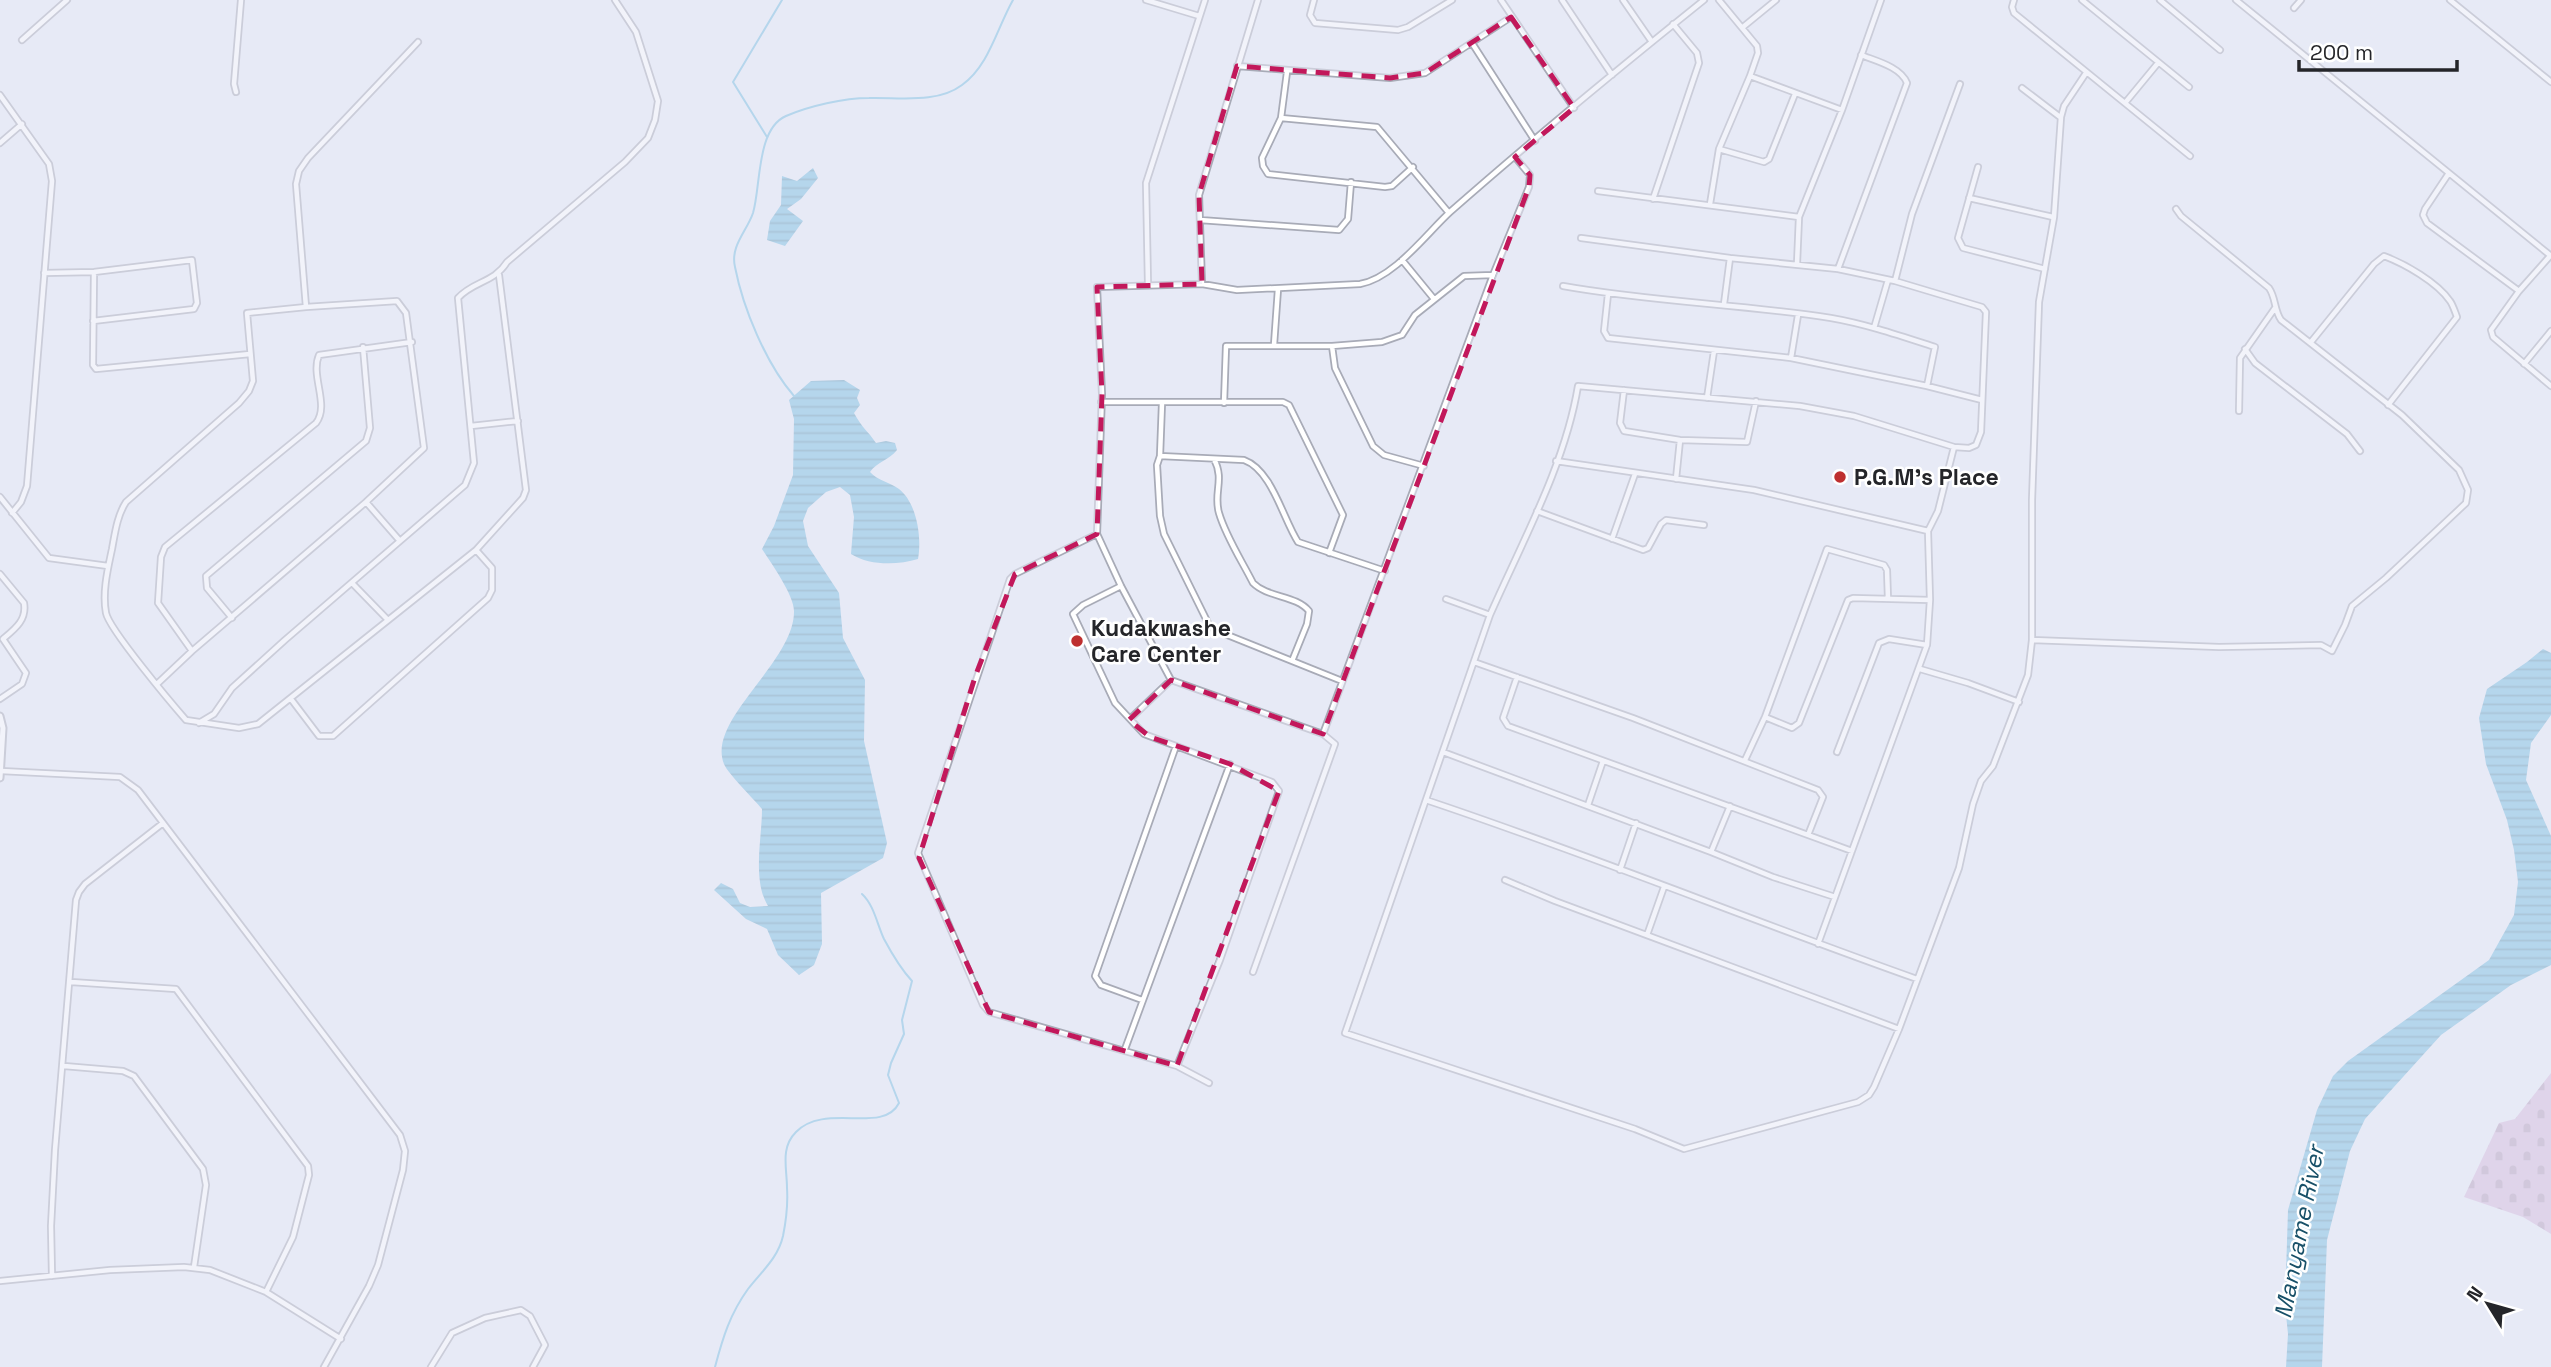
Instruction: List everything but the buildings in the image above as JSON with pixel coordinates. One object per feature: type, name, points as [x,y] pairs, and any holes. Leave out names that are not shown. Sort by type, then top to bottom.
[{"type":"street","points":[[22,40],[67,0]]},
{"type":"street","points":[[236,92],[234,84],[241,0]]},
{"type":"street","points":[[199,723],[214,714],[232,688],[470,478],[474,463],[458,298],[464,291],[499,275],[507,262],[625,162],[648,138],[655,120],[658,101],[636,32],[615,0]]},
{"type":"street","points":[[1146,0],[1199,16]]},
{"type":"street","points":[[1148,284],[1146,183],[1205,0]]},
{"type":"street","points":[[1202,284],[1199,195],[1258,0]]},
{"type":"street","points":[[1314,0],[1310,15],[1315,23],[1386,30],[1408,27],[1452,0]]},
{"type":"street","points":[[1501,0],[1574,108]]},
{"type":"street","points":[[1562,0],[1612,75]]},
{"type":"street","points":[[1623,0],[1652,42]]},
{"type":"street","points":[[1253,972],[1335,744],[1323,734],[1171,680],[1121,586],[1097,534],[1101,402],[1097,287],[1202,284],[1232,290],[1366,283],[1402,260],[1449,213],[1704,0]]},
{"type":"street","points":[[1710,204],[1719,149],[1758,53],[1754,40],[1719,0]]},
{"type":"street","points":[[1743,27],[1776,0]]},
{"type":"street","points":[[1797,264],[1799,218],[1842,110],[1881,0]]},
{"type":"street","points":[[2014,0],[2014,13],[2190,156]]},
{"type":"street","points":[[2082,0],[2189,87]]},
{"type":"street","points":[[2160,0],[2220,50]]},
{"type":"street","points":[[2236,0],[2550,256],[2519,291],[2491,330],[2493,337],[2551,386]]},
{"type":"street","points":[[2294,8],[2301,0]]},
{"type":"street","points":[[2450,0],[2551,82]]},
{"type":"street","points":[[1237,66],[1287,72],[1397,78],[1429,72],[1511,17]]},
{"type":"street","points":[[1653,199],[1699,63],[1697,53],[1673,24]]},
{"type":"street","points":[[306,307],[296,184],[299,171],[316,149],[418,42]]},
{"type":"street","points":[[1472,43],[1535,141]]},
{"type":"street","points":[[1839,269],[1907,83],[1905,78],[1890,67],[1861,55]]},
{"type":"street","points":[[2125,103],[2158,63]]},
{"type":"street","points":[[1287,72],[1281,118],[1262,158],[1268,174],[1389,187],[1413,167]]},
{"type":"street","points":[[1581,238],[1839,269],[1895,281],[1985,309],[1981,432],[1976,445],[1969,448],[1954,447],[1854,416],[1800,406],[1578,387],[1556,461],[1490,615],[1345,1033],[1635,1129],[1684,1150],[1858,1102],[1869,1095],[1874,1087],[1899,1029],[1959,868],[1973,804],[1981,781],[1993,766],[2028,675],[2032,640],[2032,500],[2039,302],[2054,217],[2061,117],[2064,106],[2086,73]]},
{"type":"street","points":[[1750,76],[1842,110]]},
{"type":"street","points":[[1895,281],[1912,214],[1960,83]]},
{"type":"street","points":[[2022,88],[2061,117]]},
{"type":"street","points":[[1719,149],[1764,162],[1769,159],[1795,94]]},
{"type":"street","points":[[0,95],[49,163],[52,181],[27,486],[21,502],[12,513]]},
{"type":"street","points":[[1281,118],[1373,125],[1385,134],[1449,213]]},
{"type":"street","points":[[0,143],[22,124]]},
{"type":"street","points":[[1323,734],[1493,275],[1529,187],[1530,175],[1515,158]]},
{"type":"street","points":[[1978,167],[1958,238],[1963,248],[2045,269]]},
{"type":"street","points":[[2449,173],[2423,215],[2427,223],[2519,291]]},
{"type":"street","points":[[1200,220],[1339,230],[1348,219],[1351,182]]},
{"type":"street","points":[[1598,191],[1799,218]]},
{"type":"street","points":[[1969,198],[2054,217]]},
{"type":"street","points":[[2032,640],[2230,648],[2321,645],[2332,651],[2346,625],[2352,606],[2466,503],[2468,489],[2459,470],[2402,415],[2281,320],[2275,307],[2275,297],[2269,288],[2176,209]]},
{"type":"street","points":[[2311,342],[2374,264],[2384,256],[2407,265],[2425,278],[2450,300],[2457,317],[2388,405]]},
{"type":"street","points":[[1724,304],[1730,258]]},
{"type":"street","points":[[44,273],[94,272],[192,260],[197,303],[191,311],[93,321]]},
{"type":"street","points":[[1402,260],[1434,299]]},
{"type":"street","points":[[94,272],[93,365],[96,369],[250,354]]},
{"type":"street","points":[[157,684],[424,448],[412,342],[406,313],[397,301],[247,313],[253,381],[243,398],[132,496],[121,509],[108,566],[105,601],[106,616],[157,684],[186,720],[234,728],[258,724],[291,699],[475,550],[514,511],[526,490],[499,275]]},
{"type":"street","points":[[1224,403],[1226,346],[1332,346],[1382,342],[1399,336],[1413,317],[1464,276],[1493,275]]},
{"type":"street","points":[[1874,328],[1888,280]]},
{"type":"street","points":[[1563,286],[1608,294],[1724,304],[1831,318],[1874,328],[1935,347],[1927,386]]},
{"type":"street","points":[[1274,345],[1278,289]]},
{"type":"street","points":[[1608,294],[1604,331],[1608,338],[1791,358],[1982,400]]},
{"type":"street","points":[[2239,411],[2239,361],[2275,307]]},
{"type":"street","points":[[1791,358],[1798,315]]},
{"type":"street","points":[[2524,364],[2551,331]]},
{"type":"street","points":[[192,651],[158,603],[161,553],[165,547],[319,418],[319,355],[412,342]]},
{"type":"street","points":[[1332,346],[1333,365],[1373,446],[1384,455],[1424,466]]},
{"type":"street","points":[[232,618],[207,588],[206,576],[366,441],[370,428],[363,347]]},
{"type":"street","points":[[2245,349],[2255,363],[2347,434],[2360,451]]},
{"type":"street","points":[[1707,398],[1714,351]]},
{"type":"street","points":[[1625,390],[1620,422],[1624,431],[1680,440],[1747,442],[1756,401]]},
{"type":"street","points":[[1101,402],[1283,402],[1289,405],[1343,514],[1329,553]]},
{"type":"street","points":[[1162,403],[1160,456],[1157,465],[1158,499],[1163,529],[1209,625],[1215,630],[1342,681]]},
{"type":"street","points":[[471,426],[518,421]]},
{"type":"street","points":[[1676,479],[1680,440]]},
{"type":"street","points":[[1818,944],[1927,645],[1930,600],[1928,531],[1938,511],[1954,447]]},
{"type":"street","points":[[1160,456],[1244,460],[1258,467],[1298,542],[1385,571]]},
{"type":"street","points":[[1213,459],[1220,473],[1219,515],[1253,583],[1260,589],[1302,605],[1309,611],[1307,624],[1292,661]]},
{"type":"street","points":[[1556,461],[1754,490],[1928,531]]},
{"type":"street","points":[[1612,539],[1634,474]]},
{"type":"street","points":[[0,497],[49,558],[108,566]]},
{"type":"street","points":[[366,502],[400,541]]},
{"type":"street","points":[[1536,511],[1646,550],[1666,520],[1704,525]]},
{"type":"street","points":[[1097,534],[1015,574],[1010,579],[918,853],[986,1009],[993,1014],[1125,1049],[1177,1066],[1209,1083]]},
{"type":"street","points":[[1745,760],[1765,717],[1828,549],[1884,565],[1887,570],[1888,599]]},
{"type":"street","points":[[291,699],[319,736],[333,736],[488,598],[492,590],[492,568],[475,550]]},
{"type":"street","points":[[0,574],[25,607],[18,626],[1,637],[26,673],[22,684],[0,699]]},
{"type":"street","points":[[352,583],[388,620]]},
{"type":"street","points":[[1121,586],[1083,605],[1073,614],[1115,703],[1144,734],[1230,764],[1272,782],[1279,791],[1220,960],[1177,1066]]},
{"type":"street","points":[[1446,598],[1490,615]]},
{"type":"street","points":[[1765,717],[1792,728],[1799,723],[1848,600],[1930,600]]},
{"type":"street","points":[[1837,752],[1879,643],[1889,639],[1927,645]]},
{"type":"street","points":[[1474,662],[1745,760],[1818,790],[1823,797],[1808,835]]},
{"type":"street","points":[[1920,669],[2019,702]]},
{"type":"street","points":[[1517,677],[1503,718],[1508,726],[1853,851]]},
{"type":"street","points":[[1130,719],[1171,680]]},
{"type":"street","points":[[0,716],[3,728],[0,778]]},
{"type":"street","points":[[1142,1000],[1101,985],[1095,976],[1176,746]]},
{"type":"street","points":[[1443,752],[1773,877],[1835,897]]},
{"type":"street","points":[[1588,805],[1603,761]]},
{"type":"street","points":[[1125,1049],[1230,764]]},
{"type":"street","points":[[1,771],[120,777],[138,790],[400,1135],[405,1151],[403,1170],[378,1265],[324,1367]]},
{"type":"street","points":[[1426,800],[1523,832],[1664,887],[1917,979]]},
{"type":"street","points":[[1711,852],[1730,806]]},
{"type":"street","points":[[52,1276],[52,1200],[79,892],[85,884],[163,823]]},
{"type":"street","points":[[1620,870],[1636,823]]},
{"type":"street","points":[[1505,880],[1899,1029]]},
{"type":"street","points":[[1647,935],[1664,887]]},
{"type":"street","points":[[71,982],[176,989],[308,1166],[309,1175],[293,1237],[266,1292]]},
{"type":"street","points":[[64,1066],[123,1071],[134,1076],[203,1169],[206,1185],[194,1267]]},
{"type":"street","points":[[0,1281],[97,1271],[194,1267],[210,1270],[266,1292],[341,1339]]},
{"type":"street","points":[[431,1367],[452,1333],[485,1318],[521,1310],[530,1316],[545,1345],[533,1367]]},
{"type":"highlighted area","points":[[1511,17],[1574,108],[1515,157],[1530,175],[1529,187],[1323,734],[1171,680],[1129,720],[1150,737],[1230,764],[1279,791],[1177,1066],[989,1012],[919,858],[975,677],[1015,574],[1097,534],[1102,394],[1097,287],[1202,284],[1199,195],[1237,66],[1390,78],[1425,73]]},
{"type":"green space","points":[[2551,1073],[2551,1234],[2523,1217],[2464,1197],[2499,1123],[2515,1119]]},
{"type":"water","points":[[813,168],[818,178],[801,199],[787,209],[803,221],[785,246],[767,240],[770,221],[781,205],[782,176],[797,181]]},
{"type":"water","points":[[844,380],[860,390],[857,398],[860,405],[854,413],[876,443],[895,443],[897,450],[870,472],[899,489],[910,503],[917,521],[919,551],[918,559],[893,563],[867,561],[851,554],[854,517],[850,495],[840,487],[826,492],[808,508],[803,521],[808,546],[839,593],[843,638],[865,680],[864,741],[887,843],[883,858],[821,893],[822,944],[814,965],[799,975],[778,955],[767,929],[746,919],[714,890],[721,883],[733,889],[740,903],[750,907],[768,906],[763,896],[759,872],[762,809],[726,768],[722,747],[727,729],[781,650],[791,630],[793,604],[762,549],[774,526],[793,475],[794,419],[789,400],[811,381]]},
{"type":"water","name":"Manyame River","points":[[2543,649],[2551,653],[2551,715],[2531,743],[2526,780],[2551,836],[2551,965],[2511,985],[2441,1035],[2365,1119],[2350,1151],[2327,1240],[2322,1367],[2286,1367],[2288,1210],[2317,1110],[2333,1076],[2348,1061],[2489,960],[2514,915],[2518,882],[2514,850],[2507,820],[2486,764],[2479,718],[2487,689]]},
{"type":"waterway","points":[[767,137],[733,82],[782,0]]},
{"type":"waterway","points":[[794,396],[774,368],[757,335],[744,300],[734,259],[737,245],[753,213],[761,160],[769,133],[776,123],[786,116],[827,103],[859,98],[929,97],[952,91],[979,68],[1013,0]]},
{"type":"waterway","points":[[715,1367],[736,1308],[781,1244],[787,1206],[786,1151],[791,1138],[808,1123],[822,1119],[880,1117],[891,1112],[899,1103],[888,1075],[904,1034],[902,1020],[912,981],[890,950],[872,909],[862,894]]},
{"type":"place","name":"P.G.M’s Place","points":[[1840,477]]},
{"type":"place","name":"Kudakwashe Care Center","points":[[1077,641]]}]
